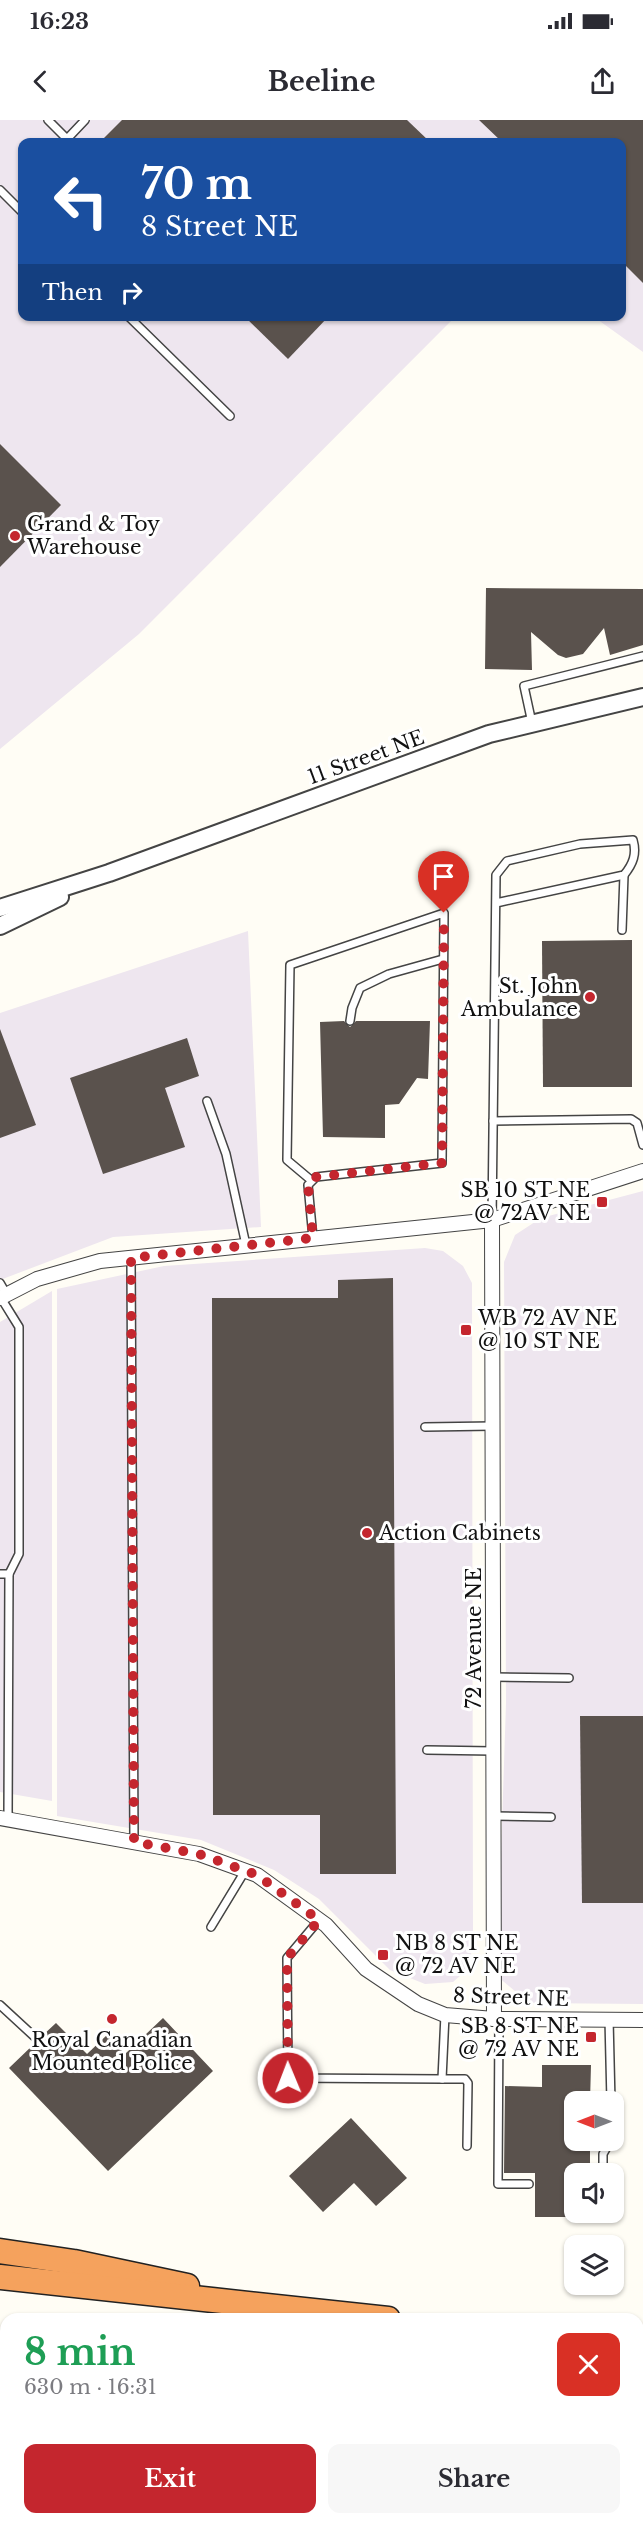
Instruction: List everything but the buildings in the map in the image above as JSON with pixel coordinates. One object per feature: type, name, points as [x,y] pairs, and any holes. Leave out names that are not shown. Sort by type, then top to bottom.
[{"type":"highway","points":[[0,2251],[174,2281],[241,2304]]},
{"type":"highway","points":[[0,2277],[329,2313]]},
{"type":"street","name":"11 Street NE","points":[[0,908],[110,873],[489,734],[643,697]]},
{"type":"street","name":"11 Street NE","points":[[0,926],[110,873]]},
{"type":"street","points":[[2,1293],[37,1279],[100,1262],[492,1220],[643,1171]]},
{"type":"street","name":"72 Avenue NE","points":[[492,1220],[496,2019]]},
{"type":"street","name":"8 Street NE","points":[[4,1818],[199,1854],[257,1875],[319,1920],[366,1969],[418,2004],[444,2015],[496,2019],[643,2019]]},
{"type":"lane","points":[[48,120],[66,138]]},
{"type":"lane","points":[[68,138],[86,120]]},
{"type":"lane","points":[[0,190],[18,208]]},
{"type":"lane","points":[[134,321],[230,416]]},
{"type":"lane","points":[[532,723],[524,686],[643,656]]},
{"type":"lane","points":[[492,1220],[496,875],[507,861],[580,844],[633,840],[636,849],[632,867],[624,875],[496,903]]},
{"type":"lane","points":[[622,930],[624,875]]},
{"type":"lane","points":[[312,1181],[287,1160],[290,964],[444,913],[442,1163],[316,1177],[312,1181],[308,1185],[313,1238]]},
{"type":"lane","points":[[350,1021],[352,1008],[360,988],[389,974],[443,959]]},
{"type":"lane","points":[[207,1101],[226,1154],[246,1245]]},
{"type":"lane","points":[[493,1121],[631,1119],[637,1124],[643,1145]]},
{"type":"lane","points":[[131,1258],[134,1842]]},
{"type":"lane","points":[[2,1293],[19,1327],[19,1554],[9,1574],[4,1818]]},
{"type":"lane","points":[[425,1427],[493,1426]]},
{"type":"lane","points":[[0,1574],[9,1574]]},
{"type":"lane","points":[[493,1677],[569,1678]]},
{"type":"lane","points":[[427,1750],[493,1750]]},
{"type":"lane","points":[[494,1816],[551,1817]]},
{"type":"lane","points":[[211,1927],[245,1871]]},
{"type":"lane","points":[[319,1920],[287,1958],[288,2078],[465,2079],[468,2083],[467,2146]]},
{"type":"lane","points":[[0,2005],[38,2040]]},
{"type":"lane","points":[[442,2079],[444,2015]]},
{"type":"lane","points":[[496,2019],[498,2184],[529,2184]]},
{"type":"lane","points":[[609,2019],[610,2091]]},
{"type":"shaded area","points":[[0,120],[643,120],[643,352],[600,321],[626,321],[626,138],[18,138],[18,321],[451,321],[139,634],[0,749]]},
{"type":"shaded area","points":[[248,931],[261,1227],[113,1237],[0,1280],[0,1013]]},
{"type":"shaded area","points":[[643,1191],[643,2004],[529,2003],[497,1976],[506,1703],[504,1262],[515,1235],[541,1218]]},
{"type":"shaded area","points":[[425,1248],[443,1251],[463,1266],[472,1283],[473,1945],[468,1969],[453,1982],[425,1984],[390,1970],[319,1899],[274,1870],[201,1840],[57,1816],[57,1289],[164,1266]]},
{"type":"shaded area","points":[[52,1291],[52,1801],[0,1792],[0,1322]]},
{"type":"place","name":"Grand & Toy Warehouse","points":[[15,536]]},
{"type":"place","name":"St. John Ambulance","points":[[590,997]]},
{"type":"place","name":"SB 10 ST NE @ 72AV NE","points":[[602,1202]]},
{"type":"place","name":"WB 72 AV NE @ 10 ST NE","points":[[466,1330]]},
{"type":"place","name":"Action Cabinets","points":[[367,1533]]},
{"type":"place","name":"NB 8 ST NE @ 72 AV NE","points":[[383,1955]]},
{"type":"place","name":"Royal Canadian Mounted Police","points":[[112,2019]]},
{"type":"place","name":"SB 8 ST NE @ 72 AV NE","points":[[591,2037]]},
{"type":"route","points":[[288,2078],[287,1958],[319,1920],[257,1875],[199,1854],[134,1842],[131,1258],[313,1238],[308,1185],[316,1177],[442,1163],[444,913]]}]
